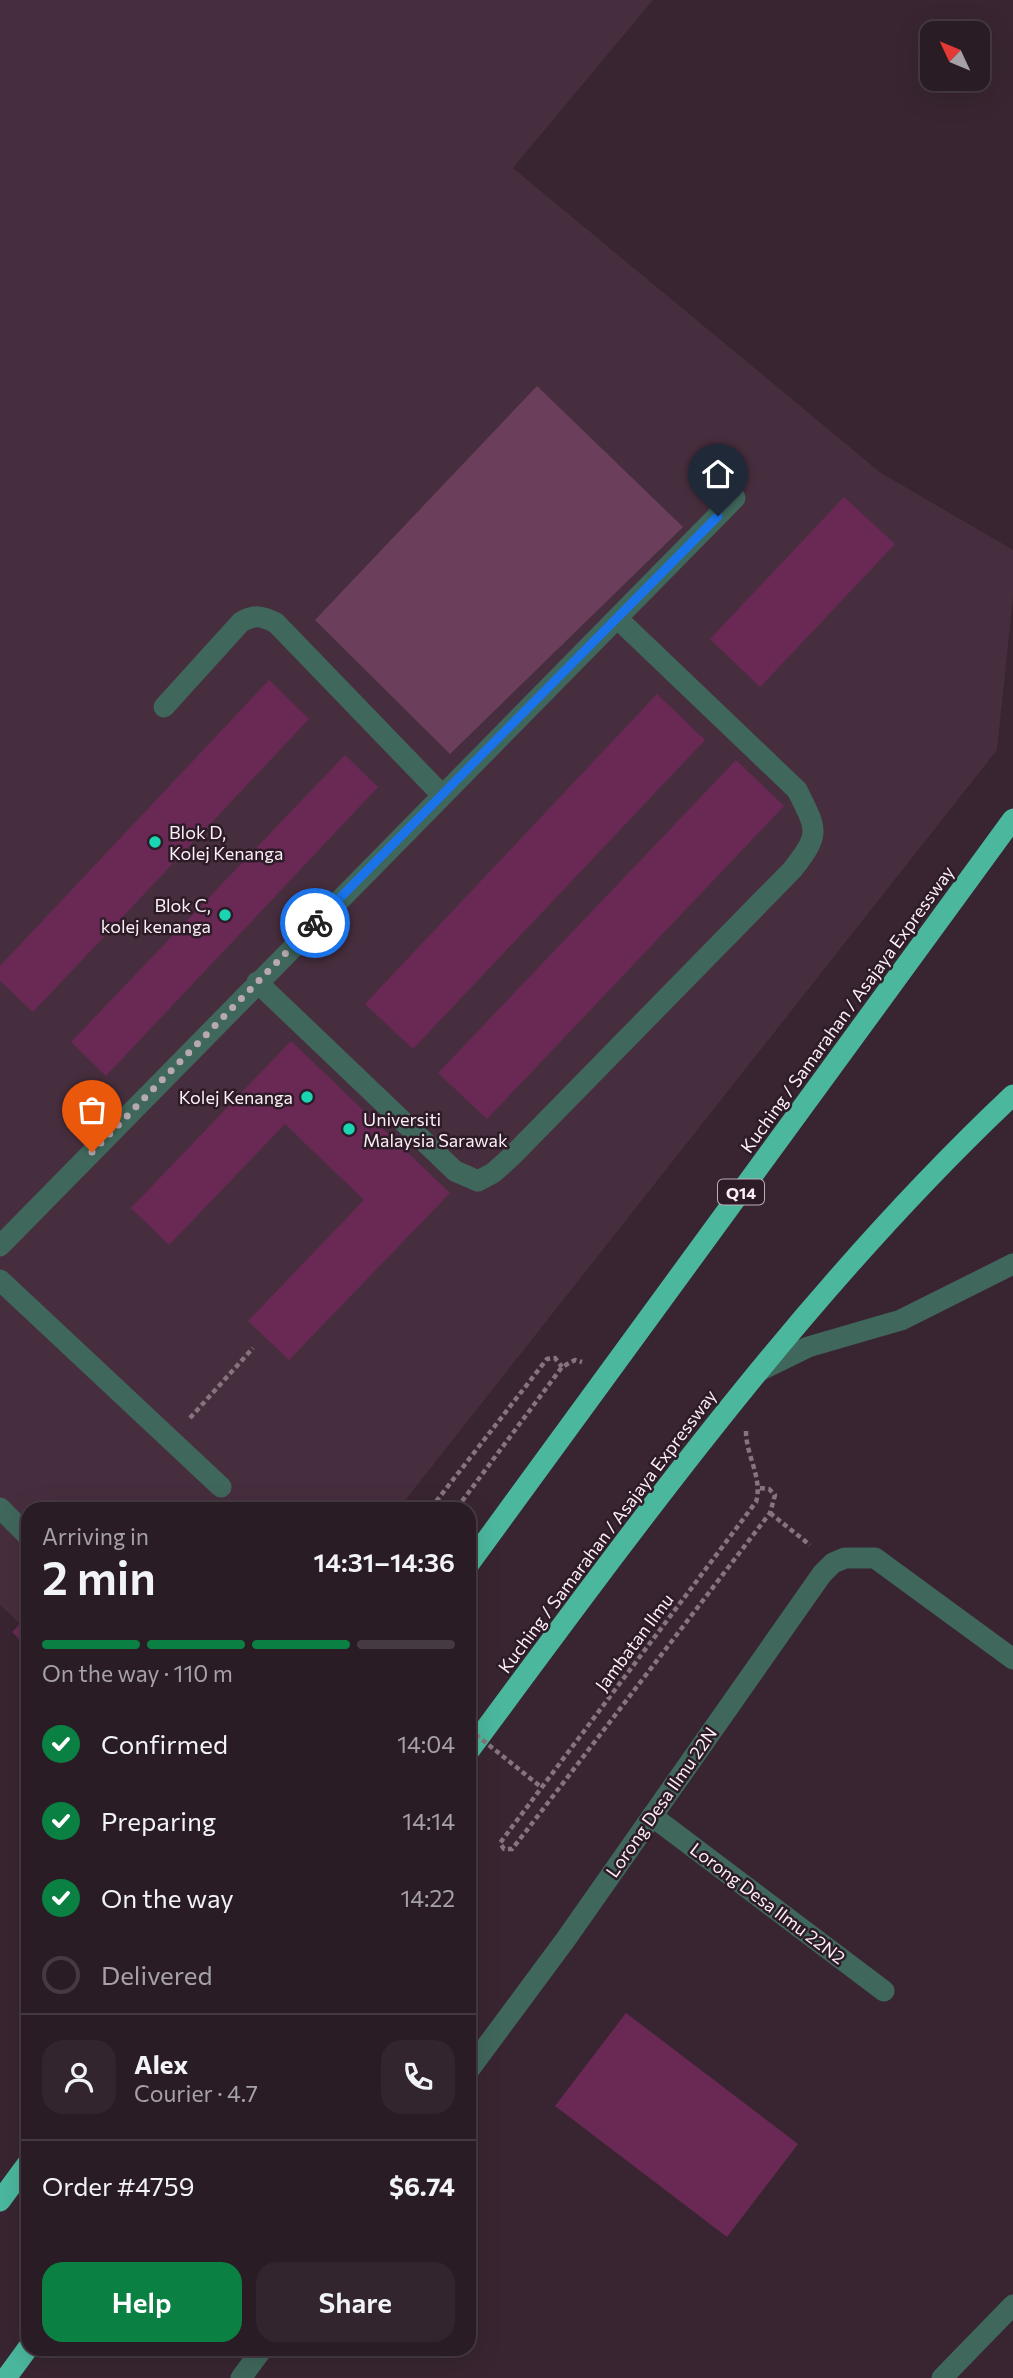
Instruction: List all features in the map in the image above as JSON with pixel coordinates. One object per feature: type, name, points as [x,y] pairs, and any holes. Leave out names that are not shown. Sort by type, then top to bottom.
[{"type":"highway","name":"Kuching / Samarahan / Asajaya Expressway","points":[[476,1554],[1013,819]]},
{"type":"highway","name":"Kuching / Samarahan / Asajaya Expressway","points":[[476,1742],[661,1492],[759,1371],[958,1146],[1013,1095]]},
{"type":"highway","points":[[0,2201],[21,2172]]},
{"type":"highway","points":[[6,2378],[22,2356]]},
{"type":"street","points":[[0,1246],[735,499]]},
{"type":"street","points":[[164,707],[241,622],[250,617],[262,616],[276,624],[442,795]]},
{"type":"street","points":[[257,982],[463,1177],[478,1181],[493,1173],[522,1146],[793,869],[811,846],[814,833],[811,817],[797,790],[617,618]]},
{"type":"street","points":[[759,1371],[808,1347],[901,1320],[1013,1264]]},
{"type":"street","points":[[0,1280],[221,1487]]},
{"type":"street","points":[[0,1508],[21,1529]]},
{"type":"street","points":[[833,1563],[851,1556],[882,1562],[1013,1658]]},
{"type":"street","name":"Lorong Desa Ilmu 22N","points":[[476,2060],[652,1816],[788,1620],[833,1563]]},
{"type":"street","name":"Lorong Desa Ilmu 22N2","points":[[652,1816],[884,1991]]},
{"type":"street","points":[[942,2378],[1013,2305]]},
{"type":"street","points":[[241,2378],[257,2356]]},
{"type":"path","points":[[170,1440],[253,1348]]},
{"type":"path","points":[[436,1502],[547,1359],[555,1359],[562,1367],[461,1502]]},
{"type":"path","points":[[746,1425],[746,1450],[760,1488],[769,1489],[775,1495],[770,1513],[833,1563]]},
{"type":"path","name":"Jambatan Ilmu","points":[[760,1488],[749,1514],[500,1843],[504,1849],[512,1849],[770,1513]]},
{"type":"path","points":[[476,1735],[541,1787]]},
{"type":"shaded area","name":"Universiti Malaysia Sarawak","points":[[0,0],[653,0],[513,168],[881,473],[1013,550],[1013,597],[997,750],[404,1502],[21,1502],[21,1624],[0,1605]]},
{"type":"shaded area","points":[[537,386],[683,527],[450,754],[315,620]]},
{"type":"building","points":[[844,497],[895,544],[760,687],[710,639]]},
{"type":"building","name":"Blok D, Kolej Kenanga","points":[[269,680],[309,719],[33,1012],[0,981],[0,966]]},
{"type":"building","points":[[657,694],[705,740],[413,1049],[365,1004]]},
{"type":"building","name":"Blok C, kolej kenanga","points":[[345,755],[378,787],[106,1076],[71,1042]]},
{"type":"building","points":[[736,760],[784,806],[487,1119],[438,1073]]},
{"type":"building","points":[[291,1041],[450,1193],[289,1360],[248,1321],[364,1200],[285,1124],[169,1245],[131,1208]]},
{"type":"building","points":[[21,1623],[21,1641],[12,1632]]},
{"type":"building","points":[[626,2013],[798,2144],[727,2237],[555,2106]]},
{"type":"way so far","points":[[92,1152],[315,923]]},
{"type":"place","name":"Blok D, Kolej Kenanga","points":[[155,842]]},
{"type":"place","name":"Blok C, kolej kenanga","points":[[225,915]]},
{"type":"place","name":"Kolej Kenanga","points":[[307,1097]]},
{"type":"place","name":"Universiti Malaysia Sarawak","points":[[349,1129]]},
{"type":"route","points":[[315,923],[718,516]]}]
